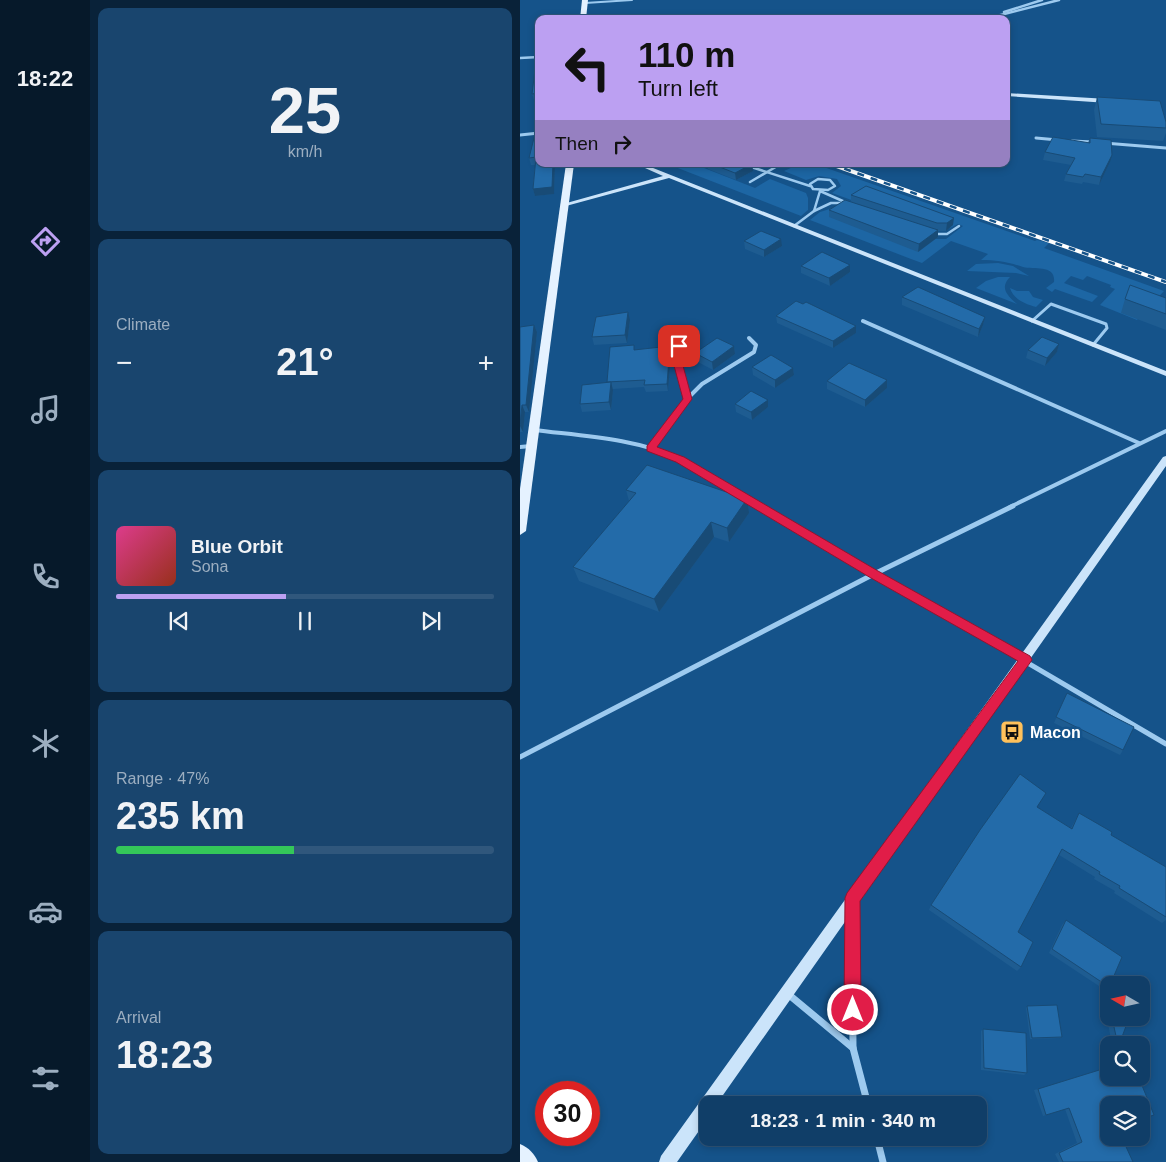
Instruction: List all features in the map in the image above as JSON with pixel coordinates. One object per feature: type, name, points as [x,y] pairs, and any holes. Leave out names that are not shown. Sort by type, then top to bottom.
[{"type":"main road","points":[[583,15],[585,2]]},
{"type":"main road","points":[[1010,94],[1119,102]]},
{"type":"main road","points":[[520,531],[570,167]]},
{"type":"main road","points":[[646,167],[1166,374]]},
{"type":"main road","points":[[566,204],[669,176]]},
{"type":"main road","points":[[667,1162],[852,898],[1026,660],[1166,459]]},
{"type":"main road","points":[[520,1154],[528,1162]]},
{"type":"street","points":[[1002,14],[1009,9],[1042,0]]},
{"type":"street","points":[[999,15],[1059,0]]},
{"type":"street","points":[[520,58],[535,57]]},
{"type":"street","points":[[520,135],[535,134]]},
{"type":"street","points":[[1036,138],[1166,148]]},
{"type":"street","points":[[863,320],[1139,444]]},
{"type":"street","points":[[650,448],[688,399],[706,380],[754,352],[756,344],[749,338]]},
{"type":"street","points":[[679,346],[678,362],[688,399]]},
{"type":"street","points":[[534,430],[650,448],[680,459],[874,574],[1026,660],[1166,744]]},
{"type":"street","points":[[520,757],[874,574],[1166,431]]},
{"type":"street","points":[[520,448],[531,446]]},
{"type":"street","points":[[852,898],[853,1048],[866,1096]]},
{"type":"street","points":[[786,992],[853,1048]]},
{"type":"street","points":[[878,1146],[883,1162]]},
{"type":"lane","points":[[585,2],[632,0]]},
{"type":"lane","points":[[750,167],[810,186],[847,204],[831,203],[814,211],[794,226]]},
{"type":"lane","points":[[750,182],[776,167]]},
{"type":"lane","points":[[810,186],[812,182],[823,179],[830,180],[835,184],[832,189],[820,191]]},
{"type":"lane","points":[[814,211],[820,191]]},
{"type":"lane","points":[[931,234],[948,234],[959,226]]},
{"type":"lane","points":[[1032,321],[1051,304],[1106,324],[1107,328],[1093,345]]},
{"type":"shaded area","points":[[675,167],[706,167],[704,168],[755,188],[770,179],[806,193],[808,210],[801,216]]},
{"type":"shaded area","points":[[793,167],[824,167],[1035,241],[1049,243],[1044,248],[1164,291],[1137,320],[1100,305],[1115,289],[1110,287],[1111,285],[1087,276],[1083,280],[1071,276],[1064,283],[1098,296],[1092,302],[1055,289],[1052,292],[1046,288],[1054,282],[1052,272],[1048,270],[992,260],[981,260],[988,254],[951,241],[922,263],[810,220],[820,212],[836,207],[931,239],[946,239],[963,226],[958,224],[948,229],[932,229],[832,193],[841,186],[837,179],[819,176],[806,180],[784,171]]},
{"type":"shaded area","points":[[998,263],[1013,266],[1029,276],[1016,273],[967,271],[976,264]]},
{"type":"shaded area","points":[[998,277],[1010,277],[1005,285],[1006,292],[1017,304],[976,288],[986,281]]},
{"type":"shaded area","points":[[1010,288],[1017,291],[1029,291],[1033,297],[1043,300],[1036,307],[1017,298]]},
{"type":"building","points":[[535,70],[535,94],[532,94]]},
{"type":"building","points":[[1097,97],[1160,101],[1166,128],[1101,124]]},
{"type":"building","points":[[535,134],[535,157],[529,158]]},
{"type":"building","points":[[1053,137],[1090,143],[1090,138],[1111,140],[1112,155],[1101,177],[1085,174],[1083,177],[1066,174],[1075,158],[1045,152]]},
{"type":"building","points":[[535,167],[553,167],[552,187],[533,189]]},
{"type":"building","points":[[720,167],[746,167],[735,173]]},
{"type":"building","points":[[866,186],[954,218],[947,223],[937,223],[851,195]]},
{"type":"building","points":[[845,200],[938,230],[919,244],[829,210]]},
{"type":"building","points":[[761,231],[781,239],[764,250],[744,241]]},
{"type":"building","points":[[822,252],[850,265],[829,278],[801,266]]},
{"type":"building","points":[[1130,285],[1166,298],[1166,314],[1125,299]]},
{"type":"building","points":[[918,287],[985,317],[979,329],[902,297]]},
{"type":"building","points":[[796,301],[803,304],[806,302],[856,326],[833,341],[776,316]]},
{"type":"building","points":[[628,312],[625,335],[592,337],[596,317]]},
{"type":"building","points":[[534,325],[526,405],[522,405],[520,424],[520,327]]},
{"type":"building","points":[[1042,337],[1059,344],[1047,358],[1028,350]]},
{"type":"building","points":[[717,338],[734,346],[712,362],[695,353]]},
{"type":"building","points":[[634,345],[634,350],[670,346],[667,384],[644,385],[645,380],[607,382],[610,347]]},
{"type":"building","points":[[771,355],[793,368],[775,380],[752,367]]},
{"type":"building","points":[[849,363],[887,380],[865,400],[827,381]]},
{"type":"building","points":[[611,382],[609,402],[580,404],[582,385]]},
{"type":"building","points":[[751,391],[768,400],[751,412],[735,404]]},
{"type":"building","points":[[647,465],[747,499],[727,528],[711,522],[654,599],[573,567],[636,493],[626,490]]},
{"type":"building","points":[[1067,693],[1134,727],[1123,750],[1056,717]]},
{"type":"building","points":[[1020,774],[1046,793],[1037,807],[1072,829],[1079,813],[1112,832],[1111,835],[1166,867],[1166,917],[1119,888],[1120,886],[1099,874],[1100,872],[1062,849],[1018,932],[1033,942],[1021,967],[931,905],[980,830]]},
{"type":"building","points":[[1066,920],[1122,957],[1114,976],[1100,976],[1100,981],[1052,949]]},
{"type":"building","points":[[1057,1005],[1062,1037],[1032,1038],[1027,1006]]},
{"type":"building","points":[[1114,1026],[1126,1026],[1122,1036],[1116,1036]]},
{"type":"building","points":[[983,1029],[1026,1033],[1027,1073],[984,1068]]},
{"type":"building","points":[[1100,1070],[1100,1086],[1142,1086],[1146,1096],[1100,1096],[1100,1146],[1126,1146],[1133,1162],[1063,1162],[1059,1153],[1082,1142],[1069,1108],[1046,1115],[1038,1089]]},
{"type":"building","points":[[1150,1105],[1154,1115],[1150,1116]]},
{"type":"railway","points":[[840,167],[1166,282]]},
{"type":"place","name":"Macon","points":[[1012,732]]},
{"type":"route","points":[[679,346],[678,362],[688,399],[650,448],[680,459],[874,574],[1026,660],[852,898],[853,1010]]}]
